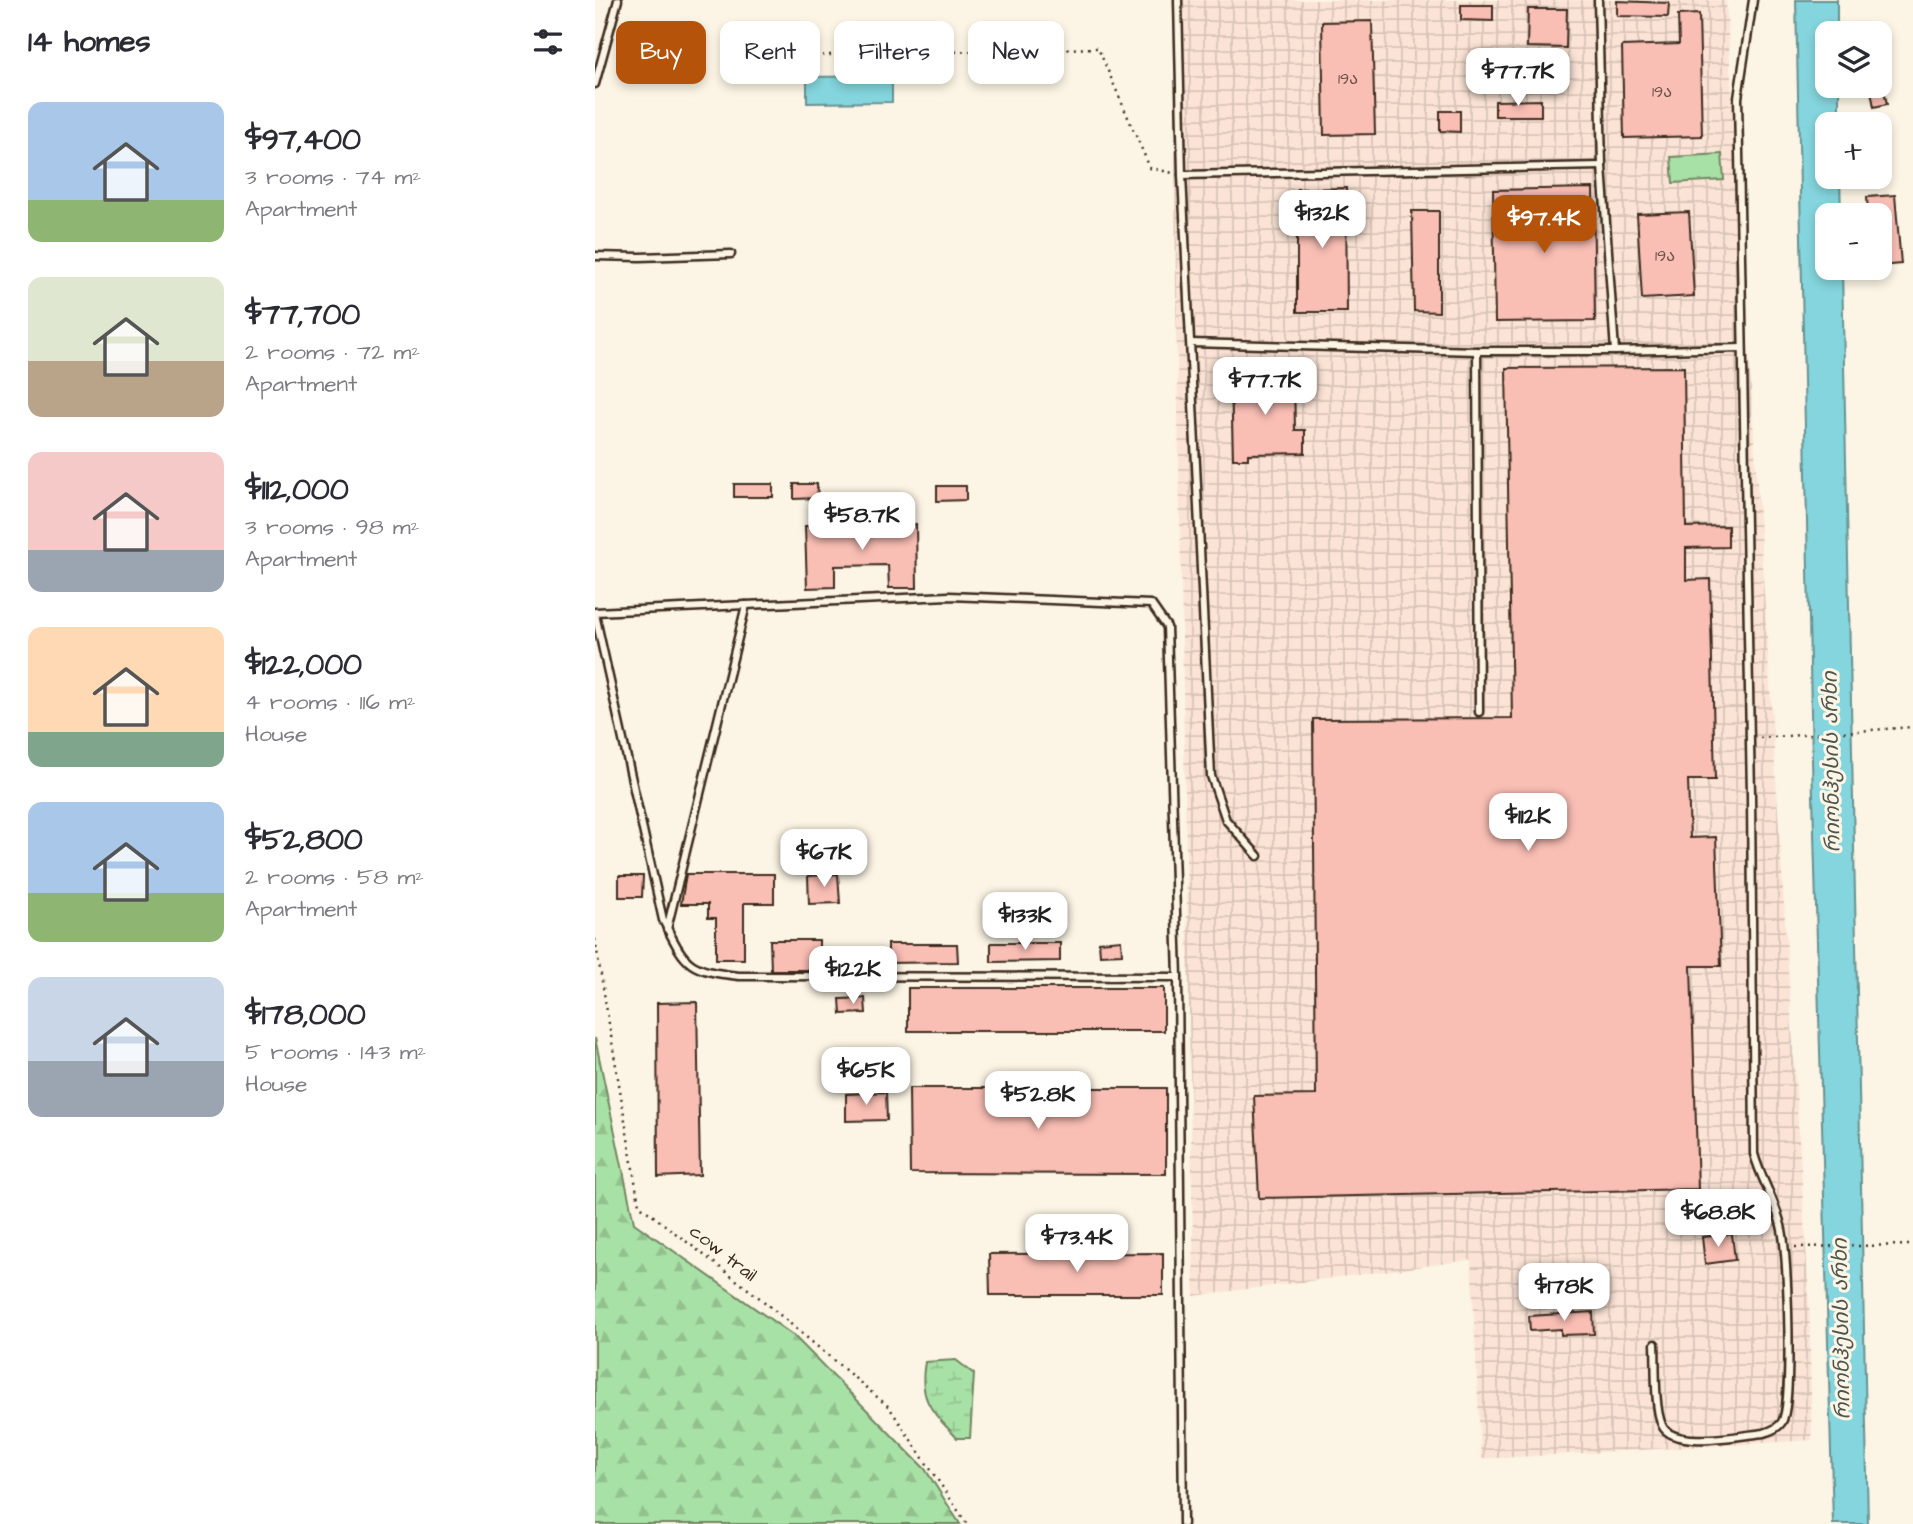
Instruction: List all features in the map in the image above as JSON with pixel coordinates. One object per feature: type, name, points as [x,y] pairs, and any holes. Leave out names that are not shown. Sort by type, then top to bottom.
[{"type":"lane","points":[[595,84],[618,0]]},
{"type":"lane","points":[[1178,0],[1182,175],[1211,775],[1226,820],[1258,856]]},
{"type":"lane","points":[[1598,0],[1602,166],[1615,351]]},
{"type":"lane","points":[[1655,1344],[1660,1421],[1667,1432],[1680,1438],[1696,1440],[1751,1435],[1774,1430],[1782,1421],[1787,1396],[1787,1261],[1782,1227],[1754,1154],[1750,739],[1738,98],[1753,0]]},
{"type":"lane","points":[[1182,175],[1602,166]]},
{"type":"lane","points":[[595,256],[731,254]]},
{"type":"lane","points":[[1191,343],[1477,351],[1742,348]]},
{"type":"lane","points":[[1477,351],[1479,712]]},
{"type":"lane","points":[[1178,977],[739,976],[706,972],[682,958],[663,920],[595,613],[949,596],[1151,604],[1167,627],[1178,977],[1184,1524]]},
{"type":"lane","points":[[667,929],[746,605]]},
{"type":"path","points":[[820,55],[1098,48],[1150,168],[1182,175]]},
{"type":"path","points":[[1750,739],[1913,726]]},
{"type":"path","name":"cow trail","points":[[595,939],[639,1205],[761,1298],[889,1407],[967,1524]]},
{"type":"path","points":[[1803,1247],[1913,1245]]},
{"type":"shaded area","points":[[1174,0],[1726,0],[1809,1294],[1812,1440],[1481,1459],[1471,1260],[1194,1296],[1176,300]]},
{"type":"green space","points":[[1722,154],[1724,180],[1673,183],[1671,157]]},
{"type":"green space","points":[[595,1038],[634,1223],[794,1336],[925,1469],[960,1524],[595,1524]]},
{"type":"green space","points":[[956,1360],[974,1374],[970,1438],[957,1438],[940,1420],[925,1396],[925,1362]]},
{"type":"water","name":"რიონჰესის არხი","points":[[1796,0],[1837,0],[1837,21],[1815,21],[1815,98],[1839,98],[1839,112],[1815,112],[1815,189],[1840,189],[1841,203],[1815,203],[1815,280],[1842,280],[1868,1524],[1833,1524],[1812,760]]},
{"type":"water","points":[[820,77],[834,77],[834,84],[892,84],[892,102],[807,103],[807,84],[820,84]]},
{"type":"building","points":[[1617,1],[1669,3],[1668,17],[1617,16]]},
{"type":"building","points":[[1461,5],[1493,5],[1493,21],[1461,20]]},
{"type":"building","points":[[1528,9],[1567,9],[1566,48],[1527,47]]},
{"type":"building","points":[[1699,14],[1702,136],[1624,138],[1622,46],[1679,44],[1678,15]]},
{"type":"building","points":[[1372,21],[1375,134],[1324,135],[1322,22]]},
{"type":"building","points":[[1872,98],[1886,98],[1887,104],[1874,107]]},
{"type":"building","points":[[1541,100],[1541,116],[1495,116],[1495,101]]},
{"type":"building","points":[[1440,111],[1460,111],[1460,132],[1440,131]]},
{"type":"building","points":[[1346,188],[1347,312],[1297,312],[1297,189]]},
{"type":"building","points":[[1593,188],[1595,321],[1495,322],[1493,190]]},
{"type":"building","points":[[1895,195],[1901,264],[1892,265],[1892,203],[1867,203],[1867,197]]},
{"type":"building","points":[[1412,211],[1439,211],[1439,312],[1414,311]]},
{"type":"building","points":[[1689,212],[1694,296],[1642,299],[1637,214]]},
{"type":"building","points":[[1684,367],[1686,527],[1728,526],[1728,547],[1686,548],[1686,580],[1710,579],[1715,780],[1688,780],[1690,838],[1716,837],[1721,966],[1691,966],[1698,1189],[1259,1198],[1254,1096],[1316,1095],[1313,719],[1512,718],[1506,368]]},
{"type":"building","points":[[1294,376],[1295,430],[1305,430],[1305,453],[1248,454],[1248,459],[1233,459],[1231,378]]},
{"type":"building","points":[[734,484],[773,484],[773,497],[734,497]]},
{"type":"building","points":[[794,484],[817,484],[818,498],[794,499]]},
{"type":"building","points":[[937,486],[966,486],[966,500],[937,501]]},
{"type":"building","points":[[916,524],[917,588],[889,588],[888,565],[835,566],[835,587],[807,588],[805,526]]},
{"type":"building","points":[[686,874],[774,874],[774,903],[744,903],[744,959],[716,959],[716,918],[708,918],[708,904],[681,904]]},
{"type":"building","points":[[838,874],[840,903],[809,904],[808,876]]},
{"type":"building","points":[[619,876],[643,876],[642,897],[619,897]]},
{"type":"building","points":[[770,940],[819,940],[819,970],[771,970]]},
{"type":"building","points":[[1121,940],[1122,954],[1100,955],[1099,942]]},
{"type":"building","points":[[991,943],[1060,943],[1060,961],[991,962]]},
{"type":"building","points":[[888,944],[957,944],[958,962],[888,963]]},
{"type":"building","points":[[908,988],[1164,988],[1164,1031],[908,1031]]},
{"type":"building","points":[[865,998],[866,1013],[841,1014],[840,999]]},
{"type":"building","points":[[697,1002],[700,1175],[658,1177],[657,1003]]},
{"type":"building","points":[[909,1088],[1166,1088],[1166,1174],[910,1173]]},
{"type":"building","points":[[886,1092],[887,1120],[846,1121],[846,1094]]},
{"type":"building","points":[[1732,1234],[1735,1260],[1705,1264],[1702,1237]]},
{"type":"building","points":[[1163,1253],[1163,1295],[990,1295],[989,1254]]},
{"type":"building","points":[[1593,1312],[1594,1334],[1561,1335],[1561,1329],[1530,1331],[1529,1316]]}]
